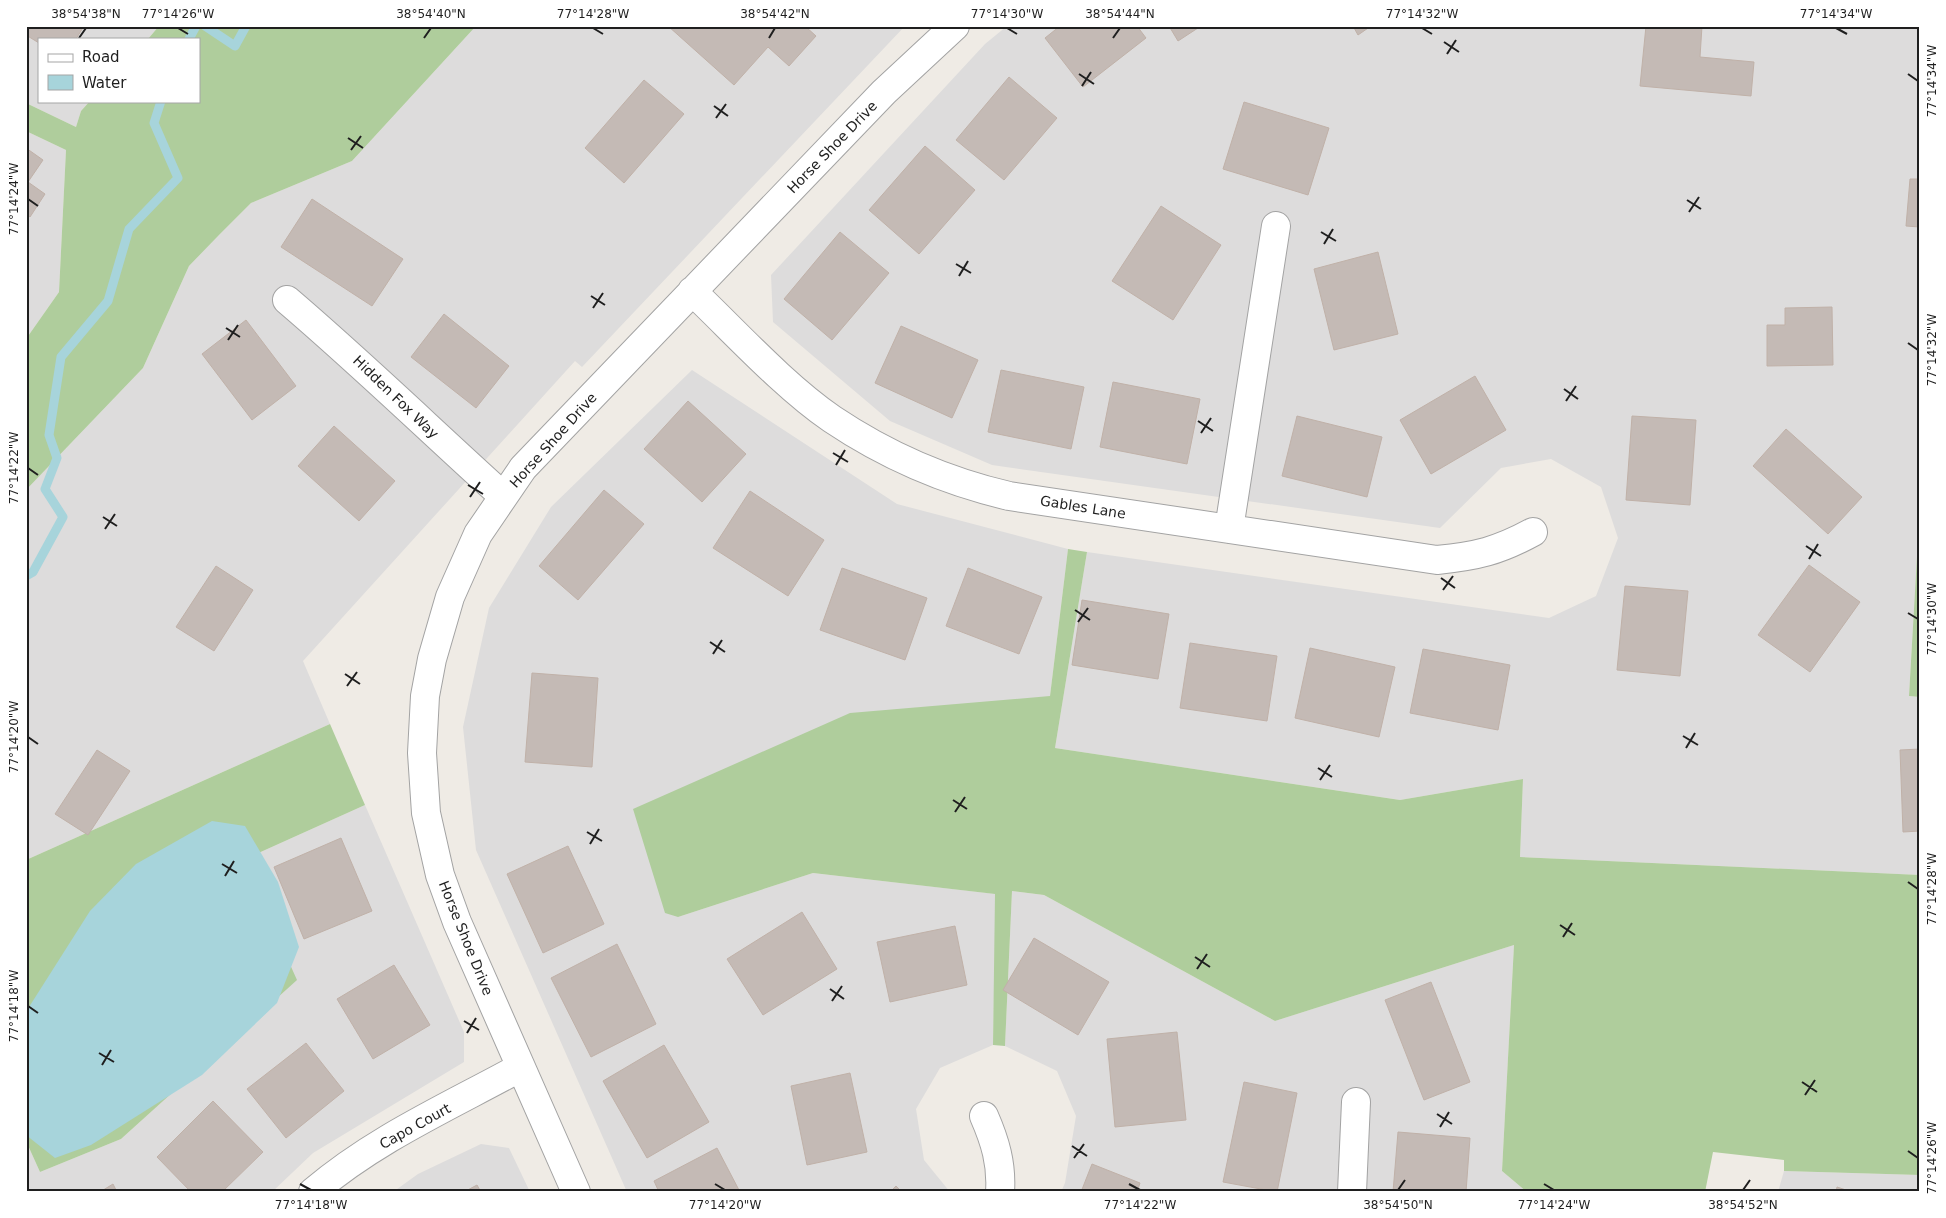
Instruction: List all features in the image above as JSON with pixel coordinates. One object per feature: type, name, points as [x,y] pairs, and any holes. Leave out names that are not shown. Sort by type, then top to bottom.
[{"type":"street","name":"Horse Shoe Drive","points":[[576,1192],[457,922],[440,875],[426,813],[422,753],[425,696],[432,659],[450,597],[478,534],[524,468],[884,92],[955,26]]},
{"type":"street","points":[[1229,529],[1276,226]]},
{"type":"street","name":"Gables Lane","points":[[692,292],[801,394],[824,412],[875,446],[910,464],[973,487],[1009,496],[1437,560],[1473,557],[1506,546],[1534,532]]},
{"type":"street","name":"Hidden Fox Way","points":[[287,300],[358,360],[503,496]]},
{"type":"street","name":"Capo Court","points":[[313,1192],[332,1176],[404,1129],[521,1067]]},
{"type":"street","points":[[1352,1192],[1356,1102]]},
{"type":"street","points":[[984,1116],[995,1143],[1001,1174],[1000,1192]]},
{"type":"shaded area","points":[[26,26],[159,26],[149,38],[38,38],[38,102],[89,102],[81,111],[76,127],[26,103]]},
{"type":"shaded area","points":[[476,26],[905,26],[582,367],[575,361],[303,661],[330,724],[26,860],[26,490],[143,368],[189,266],[219,235],[251,203],[352,161]]},
{"type":"shaded area","points":[[1007,26],[1920,26],[1920,504],[1909,696],[1920,697],[1920,875],[1520,857],[1523,779],[1400,800],[1055,748],[1087,552],[1549,618],[1596,596],[1618,538],[1601,487],[1551,459],[1501,468],[1440,528],[992,465],[890,421],[773,322],[771,275],[985,44]]},
{"type":"shaded area","points":[[26,131],[66,150],[59,292],[26,339]]},
{"type":"shaded area","points":[[692,370],[897,504],[1068,549],[1050,696],[678,917],[813,873],[996,894],[993,1045],[940,1068],[916,1109],[924,1160],[950,1192],[627,1192],[476,850],[463,727],[489,608],[551,507]]},
{"type":"shaded area","points":[[365,805],[464,1032],[464,1062],[313,1153],[272,1192],[26,1192],[26,1141],[40,1172],[121,1139],[296,980],[243,860]]},
{"type":"shaded area","points":[[1012,891],[1044,895],[1275,1021],[1514,945],[1502,1171],[1527,1192],[1061,1192],[1065,1183],[1076,1116],[1057,1071],[1005,1046]]},
{"type":"shaded area","points":[[481,1144],[509,1148],[530,1192],[393,1192],[418,1174]]},
{"type":"shaded area","points":[[1784,1171],[1920,1175],[1920,1192],[1778,1192]]},
{"type":"green space","points":[[159,26],[476,26],[352,161],[251,203],[219,235],[189,266],[143,368],[26,490],[26,339],[59,292],[66,150],[26,131],[26,103],[76,127],[81,111],[89,102],[200,102],[200,38],[149,38]]},
{"type":"green space","points":[[1920,504],[1920,697],[1909,696]]},
{"type":"green space","points":[[1068,549],[1087,552],[1055,748],[1400,800],[1523,779],[1520,857],[1920,875],[1920,1175],[1784,1171],[1784,1160],[1713,1152],[1705,1192],[1527,1192],[1502,1171],[1514,945],[1275,1021],[1044,895],[1012,891],[1005,1046],[993,1045],[995,894],[813,873],[678,917],[665,913],[633,809],[850,713],[1050,696]]},
{"type":"green space","points":[[330,724],[365,805],[243,860],[297,980],[121,1139],[40,1172],[26,1141],[26,860]]},
{"type":"water","points":[[212,821],[245,826],[278,882],[299,947],[277,1003],[202,1075],[91,1145],[55,1158],[26,1135],[26,1014],[29,1007],[90,911],[136,864]]},
{"type":"building","points":[[26,26],[84,26],[77,38],[38,38],[38,42],[26,35]]},
{"type":"building","points":[[668,26],[805,26],[816,36],[789,66],[768,47],[734,85]]},
{"type":"building","points":[[1060,26],[1137,26],[1146,38],[1083,87],[1045,38]]},
{"type":"building","points":[[1169,26],[1201,26],[1178,41]]},
{"type":"building","points":[[1353,26],[1371,26],[1358,35]]},
{"type":"building","points":[[1646,26],[1702,26],[1700,57],[1754,62],[1751,96],[1640,86]]},
{"type":"building","points":[[1009,77],[1057,118],[1004,180],[956,140]]},
{"type":"building","points":[[644,80],[684,114],[624,183],[585,148]]},
{"type":"building","points":[[1244,102],[1329,128],[1308,195],[1223,169]]},
{"type":"building","points":[[925,146],[975,190],[919,254],[869,210]]},
{"type":"building","points":[[26,148],[43,160],[28,182],[45,194],[30,217],[26,214]]},
{"type":"building","points":[[1910,179],[1920,179],[1920,227],[1906,226]]},
{"type":"building","points":[[312,199],[403,259],[372,306],[281,247]]},
{"type":"building","points":[[1161,206],[1221,245],[1173,320],[1112,281]]},
{"type":"building","points":[[840,232],[889,273],[832,340],[784,299]]},
{"type":"building","points":[[1378,252],[1398,334],[1334,350],[1314,269]]},
{"type":"building","points":[[1832,307],[1833,365],[1767,366],[1767,325],[1785,325],[1785,308]]},
{"type":"building","points":[[444,314],[509,366],[476,408],[411,357]]},
{"type":"building","points":[[246,320],[296,386],[252,420],[202,354]]},
{"type":"building","points":[[901,326],[978,360],[952,418],[875,383]]},
{"type":"building","points":[[1001,370],[1084,387],[1071,449],[988,432]]},
{"type":"building","points":[[1475,376],[1506,430],[1431,474],[1400,420]]},
{"type":"building","points":[[1113,382],[1200,399],[1187,464],[1100,447]]},
{"type":"building","points":[[688,401],[746,454],[702,502],[644,449]]},
{"type":"building","points":[[1297,416],[1382,437],[1367,497],[1282,476]]},
{"type":"building","points":[[1632,416],[1696,420],[1690,505],[1626,500]]},
{"type":"building","points":[[334,426],[395,481],[359,521],[298,466]]},
{"type":"building","points":[[1786,429],[1862,497],[1828,534],[1753,466]]},
{"type":"building","points":[[604,490],[644,524],[578,600],[539,566]]},
{"type":"building","points":[[750,491],[824,540],[788,596],[713,548]]},
{"type":"building","points":[[1809,565],[1860,602],[1810,672],[1758,635]]},
{"type":"building","points":[[216,566],[253,590],[214,651],[176,627]]},
{"type":"building","points":[[842,568],[927,598],[905,660],[820,630]]},
{"type":"building","points":[[968,568],[1042,597],[1019,654],[946,626]]},
{"type":"building","points":[[1625,586],[1688,591],[1680,676],[1617,670]]},
{"type":"building","points":[[1082,600],[1169,614],[1158,679],[1072,665]]},
{"type":"building","points":[[1190,643],[1277,656],[1267,721],[1180,708]]},
{"type":"building","points":[[1310,648],[1395,667],[1379,737],[1295,718]]},
{"type":"building","points":[[1423,649],[1510,665],[1498,730],[1410,713]]},
{"type":"building","points":[[532,673],[598,678],[592,767],[525,762]]},
{"type":"building","points":[[1920,749],[1920,831],[1903,832],[1900,750]]},
{"type":"building","points":[[97,750],[130,771],[88,835],[55,814]]},
{"type":"building","points":[[341,838],[372,911],[304,939],[274,867]]},
{"type":"building","points":[[568,846],[604,924],[543,953],[507,874]]},
{"type":"building","points":[[802,912],[837,969],[763,1015],[727,959]]},
{"type":"building","points":[[955,926],[967,985],[890,1002],[877,942]]},
{"type":"building","points":[[1034,938],[1109,982],[1078,1035],[1003,990]]},
{"type":"building","points":[[617,944],[656,1024],[591,1057],[551,978]]},
{"type":"building","points":[[394,965],[430,1025],[373,1059],[337,999]]},
{"type":"building","points":[[1431,982],[1470,1082],[1424,1100],[1385,1000]]},
{"type":"building","points":[[1177,1032],[1186,1120],[1115,1127],[1107,1039]]},
{"type":"building","points":[[306,1043],[344,1091],[286,1138],[247,1089]]},
{"type":"building","points":[[664,1045],[709,1122],[647,1158],[603,1081]]},
{"type":"building","points":[[850,1073],[867,1152],[807,1165],[791,1086]]},
{"type":"building","points":[[1244,1082],[1297,1093],[1277,1192],[1223,1182]]},
{"type":"building","points":[[213,1101],[263,1152],[222,1192],[191,1192],[157,1157]]},
{"type":"building","points":[[1398,1132],[1470,1138],[1466,1192],[1393,1192]]},
{"type":"building","points":[[717,1148],[740,1192],[659,1192],[654,1181]]},
{"type":"building","points":[[1092,1164],[1140,1183],[1137,1192],[1081,1192]]},
{"type":"building","points":[[113,1184],[117,1192],[100,1192]]},
{"type":"building","points":[[477,1185],[481,1192],[464,1192]]},
{"type":"building","points":[[896,1186],[902,1192],[890,1192]]},
{"type":"building","points":[[1837,1187],[1852,1192],[1836,1192]]},
{"type":"waterway","points":[[190,38],[196,26]]},
{"type":"waterway","points":[[205,26],[235,46],[246,26]]},
{"type":"waterway","points":[[26,576],[33,572],[63,517],[45,489],[57,458],[49,435],[61,357],[108,301],[129,229],[178,178],[154,123],[161,102]]}]
